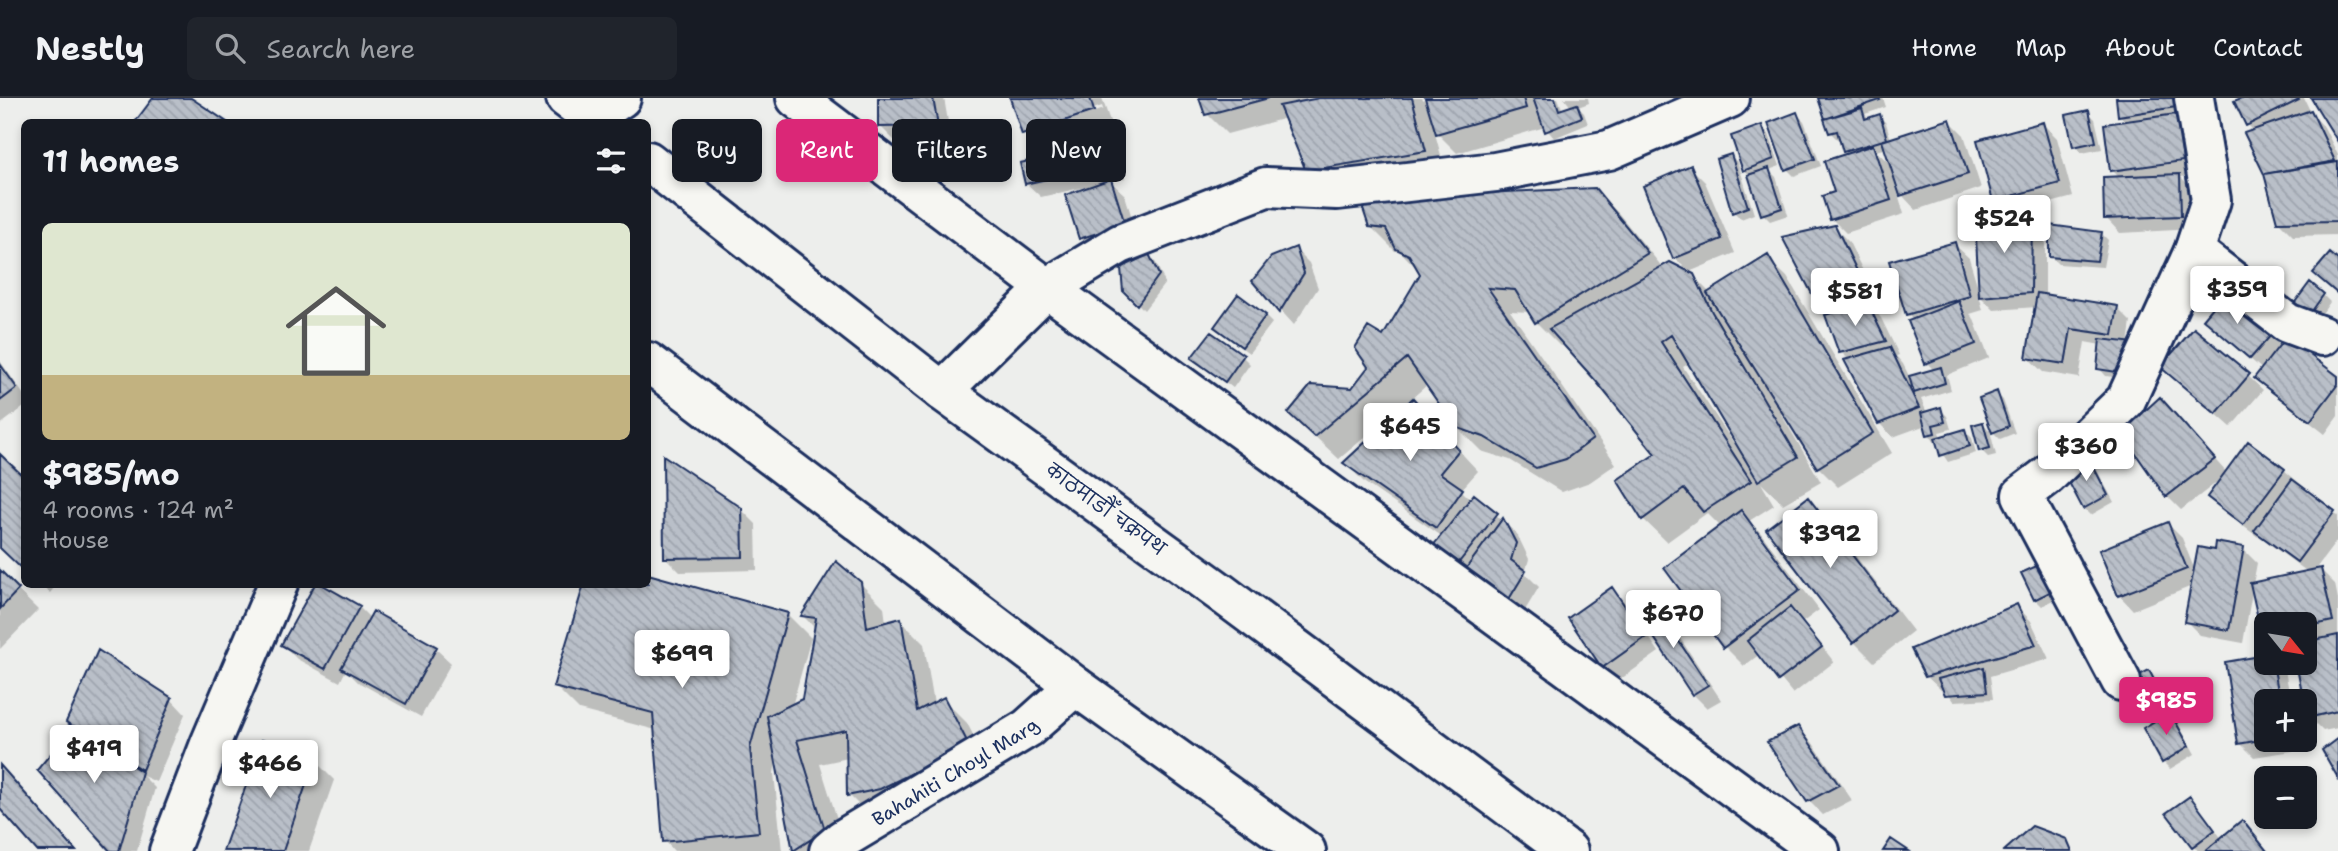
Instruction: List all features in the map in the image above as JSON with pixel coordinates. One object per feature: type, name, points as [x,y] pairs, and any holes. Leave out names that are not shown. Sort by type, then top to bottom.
[{"type":"main road","points":[[796,98],[1047,288],[1820,851]]},
{"type":"main road","points":[[942,391],[1047,288],[1119,244],[1266,187],[1337,190],[1495,172],[1609,150],[1730,98]]},
{"type":"main road","points":[[2121,681],[2022,495],[2047,476],[2126,400],[2194,251],[2211,200],[2194,98]]},
{"type":"main road","name":"काठमाडाैँ चक्रपथ","points":[[651,163],[942,391],[1220,592],[1568,851]]},
{"type":"main road","points":[[2194,251],[2287,323],[2322,336]]},
{"type":"main road","points":[[651,364],[1075,686],[1306,851]]},
{"type":"main road","points":[[169,851],[210,744],[276,588]]},
{"type":"main road","name":"Bahahiti Choyl Marg","points":[[829,851],[843,839],[1028,728],[1075,686]]},
{"type":"building","points":[[153,98],[191,98],[222,119],[137,119]]},
{"type":"building","points":[[878,98],[933,98],[937,119],[892,119],[892,127],[878,127]]},
{"type":"building","points":[[1010,98],[1090,98],[1094,111],[1070,119],[1026,119],[1026,134],[1022,135]]},
{"type":"building","points":[[1199,98],[1269,98],[1205,115]]},
{"type":"building","points":[[1319,98],[1412,98],[1426,151],[1306,171],[1279,106]]},
{"type":"building","points":[[1425,98],[1523,98],[1526,108],[1436,134]]},
{"type":"building","points":[[1533,98],[1555,98],[1559,110],[1577,104],[1582,117],[1545,132]]},
{"type":"building","points":[[1818,98],[1879,98],[1880,100],[1825,119]]},
{"type":"building","points":[[2116,98],[2181,98],[2183,106],[2118,116]]},
{"type":"building","points":[[2241,98],[2299,100],[2246,126],[2234,101]]},
{"type":"building","points":[[2311,98],[2338,98],[2338,142]]},
{"type":"building","points":[[1862,108],[1865,119],[1880,114],[1887,139],[1843,152],[1837,131],[1829,133],[1824,119]]},
{"type":"building","points":[[2089,110],[2096,142],[2073,147],[2066,115]]},
{"type":"building","points":[[2311,110],[2335,161],[2264,174],[2244,133]]},
{"type":"building","points":[[1797,112],[1815,159],[1785,170],[1768,123]]},
{"type":"building","points":[[2177,114],[2183,161],[2110,171],[2104,124]]},
{"type":"building","points":[[1950,119],[1968,174],[1900,196],[1882,141]]},
{"type":"building","points":[[2043,122],[2060,183],[1993,201],[1977,140]]},
{"type":"building","points":[[1762,125],[1774,159],[1743,171],[1731,136]]},
{"type":"building","points":[[1873,145],[1891,200],[1830,220],[1822,196],[1834,192],[1824,161]]},
{"type":"building","points":[[1731,154],[1748,207],[1732,213],[1716,159]]},
{"type":"building","points":[[1026,162],[1026,182],[1034,182],[1025,184],[1020,163]]},
{"type":"building","points":[[2338,162],[2338,221],[2277,222],[2264,174]]},
{"type":"building","points":[[1691,165],[1722,239],[1673,259],[1643,186]]},
{"type":"building","points":[[1769,168],[1782,208],[1761,215],[1748,175]]},
{"type":"building","points":[[2180,174],[2181,216],[2104,219],[2103,177]]},
{"type":"building","points":[[1102,182],[1112,182],[1125,224],[1079,239],[1065,195]]},
{"type":"building","points":[[1595,188],[1648,253],[1535,323],[1515,290],[1488,288],[1593,439],[1566,459],[1536,468],[1484,437],[1455,427],[1407,358],[1314,437],[1288,413],[1311,385],[1352,388],[1368,367],[1355,348],[1368,327],[1383,336],[1420,274],[1409,255],[1396,249],[1386,229],[1369,227],[1361,203],[1410,196]]},
{"type":"building","points":[[1975,217],[2032,217],[2031,293],[1979,297]]},
{"type":"building","points":[[1835,225],[1867,292],[1819,307],[1782,237]]},
{"type":"building","points":[[2049,225],[2102,232],[2097,261],[2049,257]]},
{"type":"building","points":[[1955,242],[1970,296],[1906,315],[1889,261]]},
{"type":"building","points":[[1296,247],[1304,273],[1279,313],[1252,281],[1271,257]]},
{"type":"building","points":[[2330,253],[2338,260],[2338,294],[2313,273]]},
{"type":"building","points":[[1149,254],[1159,275],[1137,305],[1123,291],[1121,268]]},
{"type":"building","points":[[1768,255],[1873,433],[1817,468],[1707,293]]},
{"type":"building","points":[[1670,262],[1694,274],[1712,312],[1798,457],[1758,481],[1671,335],[1661,342],[1751,481],[1703,512],[1684,489],[1642,520],[1617,480],[1655,454],[1549,329]]},
{"type":"building","points":[[2310,282],[2324,294],[2312,311],[2328,323],[2290,309]]},
{"type":"building","points":[[2037,293],[2118,306],[2113,335],[2071,329],[2065,364],[2026,358]]},
{"type":"building","points":[[2225,293],[2272,334],[2250,359],[2203,319]]},
{"type":"building","points":[[1238,294],[1266,315],[1242,347],[1214,327]]},
{"type":"building","points":[[1959,301],[1976,344],[1925,364],[1908,321]]},
{"type":"building","points":[[1867,302],[1886,341],[1839,353],[1825,315]]},
{"type":"building","points":[[2194,328],[2250,374],[2216,414],[2160,367]]},
{"type":"building","points":[[1211,332],[1244,355],[1225,382],[1191,358]]},
{"type":"building","points":[[2286,337],[2338,376],[2338,384],[2310,421],[2254,378]]},
{"type":"building","points":[[2100,339],[2135,343],[2130,374],[2097,369]]},
{"type":"building","points":[[1890,347],[1919,408],[1878,424],[1844,360]]},
{"type":"building","points":[[0,364],[17,388],[0,401]]},
{"type":"building","points":[[1941,367],[1945,383],[1914,393],[1909,376]]},
{"type":"building","points":[[1997,391],[2009,426],[1992,433],[1979,398]]},
{"type":"building","points":[[2160,397],[2215,459],[2166,497],[2121,433]]},
{"type":"building","points":[[1413,398],[1459,450],[1440,473],[1463,489],[1436,528],[1343,463]]},
{"type":"building","points":[[1941,407],[1945,422],[1933,425],[1935,433],[1927,435],[1921,413]]},
{"type":"building","points":[[1983,422],[1990,448],[1979,451],[1972,425]]},
{"type":"building","points":[[1965,429],[1970,446],[1940,456],[1935,438]]},
{"type":"building","points":[[2248,441],[2285,469],[2243,525],[2207,497]]},
{"type":"building","points":[[0,454],[21,474],[21,568],[0,548]]},
{"type":"building","points":[[663,455],[742,508],[743,557],[664,558]]},
{"type":"building","points":[[2089,458],[2108,495],[2083,509],[2063,471]]},
{"type":"building","points":[[2292,479],[2335,511],[2297,562],[2254,531]]},
{"type":"building","points":[[1474,494],[1498,513],[1456,566],[1432,547]]},
{"type":"building","points":[[1808,497],[1894,610],[1853,643],[1766,529]]},
{"type":"building","points":[[1741,510],[1800,590],[1723,648],[1664,568]]},
{"type":"building","points":[[1503,518],[1516,543],[1511,560],[1526,571],[1509,599],[1465,570]]},
{"type":"building","points":[[2168,522],[2187,569],[2118,596],[2099,550]]},
{"type":"building","points":[[2215,542],[2244,547],[2229,630],[2184,622],[2198,547],[2214,550]]},
{"type":"building","points":[[836,561],[861,582],[867,627],[901,618],[917,711],[944,697],[969,745],[880,789],[847,796],[846,730],[797,740],[825,830],[793,851],[767,716],[802,699],[816,618],[801,616]]},
{"type":"building","points":[[2048,561],[2060,587],[2034,600],[2021,573]]},
{"type":"building","points":[[2321,568],[2333,621],[2317,624],[2317,612],[2257,612],[2250,583]]},
{"type":"building","points":[[0,570],[19,589],[0,609]]},
{"type":"building","points":[[651,575],[788,613],[750,748],[759,832],[663,842],[653,713],[553,687],[583,588],[651,588]]},
{"type":"building","points":[[1612,587],[1646,637],[1602,668],[1568,618]]},
{"type":"building","points":[[313,588],[328,588],[360,606],[325,669],[281,645]]},
{"type":"building","points":[[1654,604],[1708,685],[1692,695],[1639,615]]},
{"type":"building","points":[[2017,604],[2036,645],[1925,677],[1911,649]]},
{"type":"building","points":[[1790,607],[1822,647],[1778,681],[1747,641]]},
{"type":"building","points":[[373,611],[437,647],[406,704],[341,668]]},
{"type":"building","points":[[2338,635],[2338,711],[2317,716],[2317,689],[2301,689],[2299,676],[2317,676],[2317,639]]},
{"type":"building","points":[[98,650],[172,698],[142,770],[66,722]]},
{"type":"building","points":[[2254,657],[2254,676],[2275,676],[2278,689],[2254,689],[2254,741],[2238,744],[2225,662]]},
{"type":"building","points":[[1984,667],[1987,692],[1945,695],[1938,679]]},
{"type":"building","points":[[2149,670],[2168,707],[2144,719],[2126,682]]},
{"type":"building","points":[[2170,712],[2189,746],[2162,763],[2143,728]]},
{"type":"building","points":[[74,726],[142,772],[119,851],[110,851],[37,770]]},
{"type":"building","points":[[1798,726],[1839,785],[1807,802],[1767,742]]},
{"type":"building","points":[[2338,738],[2338,778],[2322,750]]},
{"type":"building","points":[[262,740],[315,759],[283,851],[223,851]]},
{"type":"building","points":[[0,765],[76,851],[37,851],[0,809]]},
{"type":"building","points":[[2190,796],[2215,830],[2192,847],[2166,813]]},
{"type":"building","points":[[2242,820],[2267,851],[2205,851]]},
{"type":"building","points":[[2032,826],[2067,839],[2072,851],[2004,851]]},
{"type":"building","points":[[1891,839],[1909,851],[1883,851]]}]
